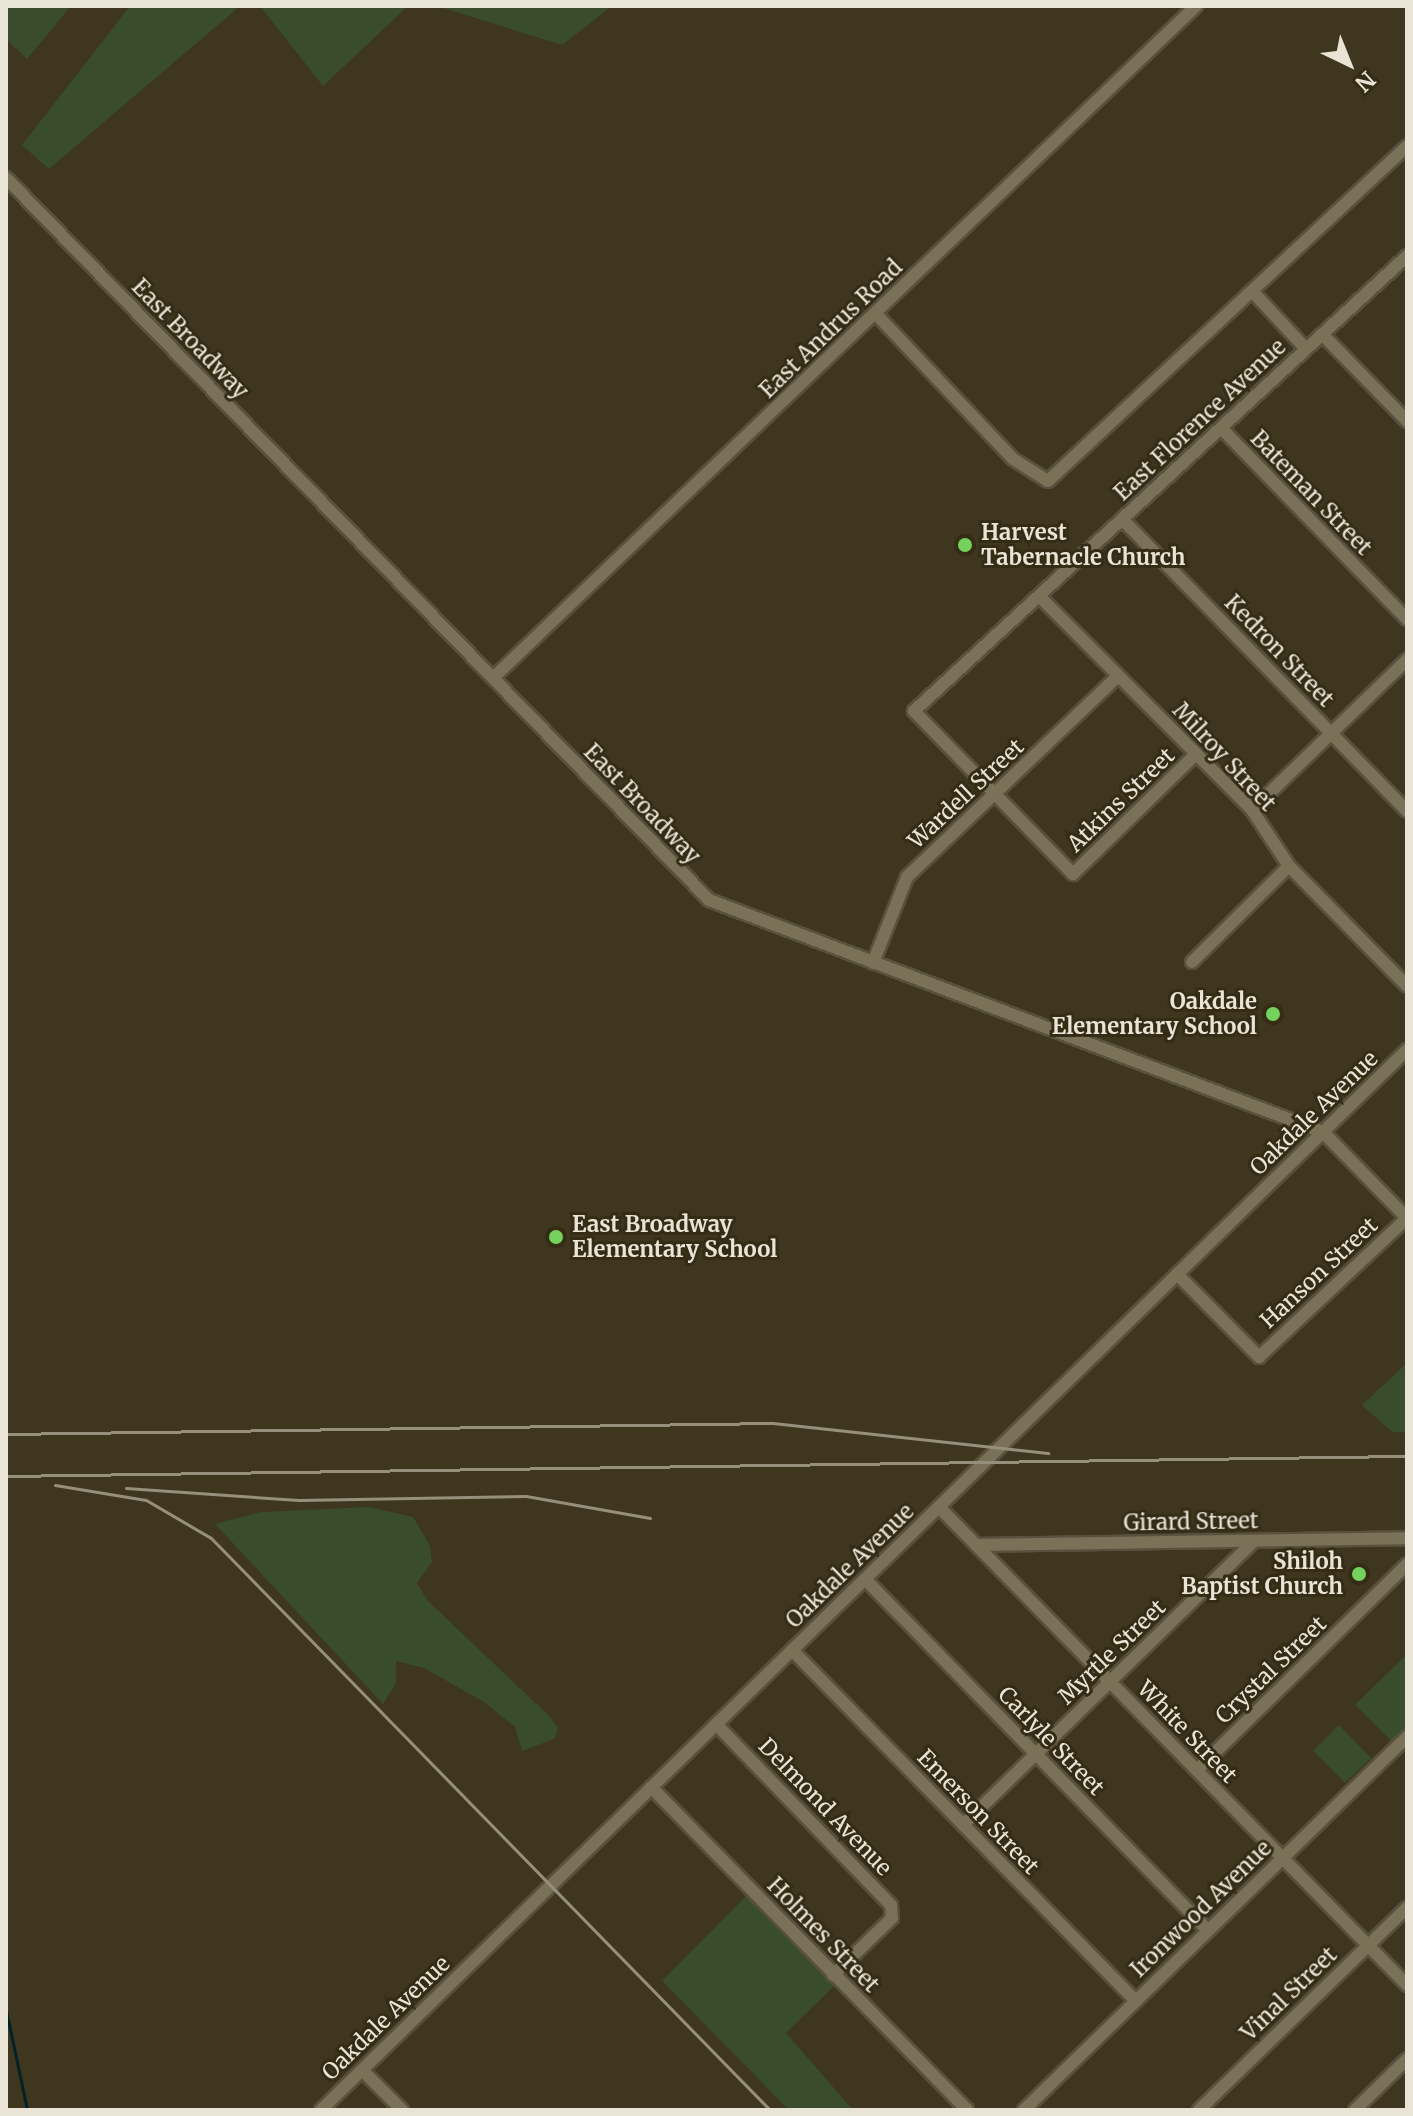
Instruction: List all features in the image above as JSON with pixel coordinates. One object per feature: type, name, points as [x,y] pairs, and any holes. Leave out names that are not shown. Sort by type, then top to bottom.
[{"type":"street","name":"East Andrus Road","points":[[493,678],[1196,6]]},
{"type":"street","points":[[876,314],[1013,459],[1048,481],[1407,146]]},
{"type":"street","name":"East Broadway","points":[[6,178],[709,900],[1323,1132],[1407,1218]]},
{"type":"street","name":"East Florence Avenue","points":[[995,794],[914,711],[1407,256]]},
{"type":"street","points":[[1252,291],[1306,349]]},
{"type":"street","points":[[1322,334],[1407,421]]},
{"type":"street","name":"Bateman Street","points":[[1221,428],[1407,619]]},
{"type":"street","name":"Kedron Street","points":[[1122,519],[1407,811]]},
{"type":"street","name":"Milroy Street","points":[[1039,596],[1252,810],[1289,866],[1407,986]]},
{"type":"street","points":[[1252,810],[1407,660]]},
{"type":"street","name":"Wardell Street","points":[[873,963],[907,877],[1118,676]]},
{"type":"street","name":"Atkins Street","points":[[995,794],[1073,874],[1196,754]]},
{"type":"street","points":[[1192,962],[1289,866]]},
{"type":"street","name":"Oakdale Avenue","points":[[321,2110],[1407,1050]]},
{"type":"street","name":"Hanson Street","points":[[1177,1274],[1259,1357],[1407,1218]]},
{"type":"street","name":"White Street","points":[[939,1507],[1407,1985]]},
{"type":"street","name":"Girard Street","points":[[976,1545],[1407,1538]]},
{"type":"street","name":"Myrtle Street","points":[[963,1825],[1254,1541]]},
{"type":"street","name":"Crystal Street","points":[[1197,1770],[1407,1564]]},
{"type":"street","name":"Carlyle Street","points":[[865,1579],[1208,1930]]},
{"type":"street","name":"Emerson Street","points":[[792,1650],[1136,2001]]},
{"type":"street","name":"Delmond Avenue","points":[[716,1724],[887,1900],[893,1914],[887,1923],[833,1975]]},
{"type":"street","name":"Ironwood Avenue","points":[[1024,2110],[1407,1737]]},
{"type":"street","name":"Holmes Street","points":[[651,1787],[967,2110]]},
{"type":"street","name":"Vinal Street","points":[[1199,2110],[1407,1908]]},
{"type":"street","points":[[1355,2110],[1407,2059]]},
{"type":"street","points":[[362,2070],[402,2110]]},
{"type":"green space","points":[[6,6],[71,6],[27,59],[6,39]]},
{"type":"green space","points":[[130,6],[240,6],[49,169],[22,145]]},
{"type":"green space","points":[[260,6],[408,6],[323,86]]},
{"type":"green space","points":[[437,6],[612,6],[562,45]]},
{"type":"green space","points":[[1407,1363],[1407,1432],[1392,1432],[1362,1405]]},
{"type":"green space","points":[[369,1507],[413,1517],[430,1546],[432,1562],[417,1583],[427,1600],[548,1715],[558,1728],[554,1739],[522,1751],[515,1727],[484,1702],[424,1668],[396,1661],[396,1683],[383,1704],[215,1524],[262,1512]]},
{"type":"green space","points":[[1407,1654],[1407,1729],[1393,1743],[1355,1705]]},
{"type":"green space","points":[[1339,1725],[1371,1758],[1345,1783],[1313,1751]]},
{"type":"green space","points":[[748,1894],[835,1985],[786,2033],[853,2110],[789,2110],[662,1981]]},
{"type":"waterway","points":[[6,2010],[27,2110]]},
{"type":"railway","points":[[6,1434],[772,1423],[1048,1453]]},
{"type":"railway","points":[[6,1476],[1407,1456]]},
{"type":"railway","points":[[55,1485],[146,1500],[211,1538],[770,2110]]},
{"type":"railway","points":[[126,1488],[299,1500],[526,1496],[650,1518]]},
{"type":"place","name":"Harvest Tabernacle Church","points":[[965,545]]},
{"type":"place","name":"Oakdale Elementary School","points":[[1273,1014]]},
{"type":"place","name":"East Broadway Elementary School","points":[[556,1237]]},
{"type":"place","name":"Shiloh Baptist Church","points":[[1359,1574]]}]
